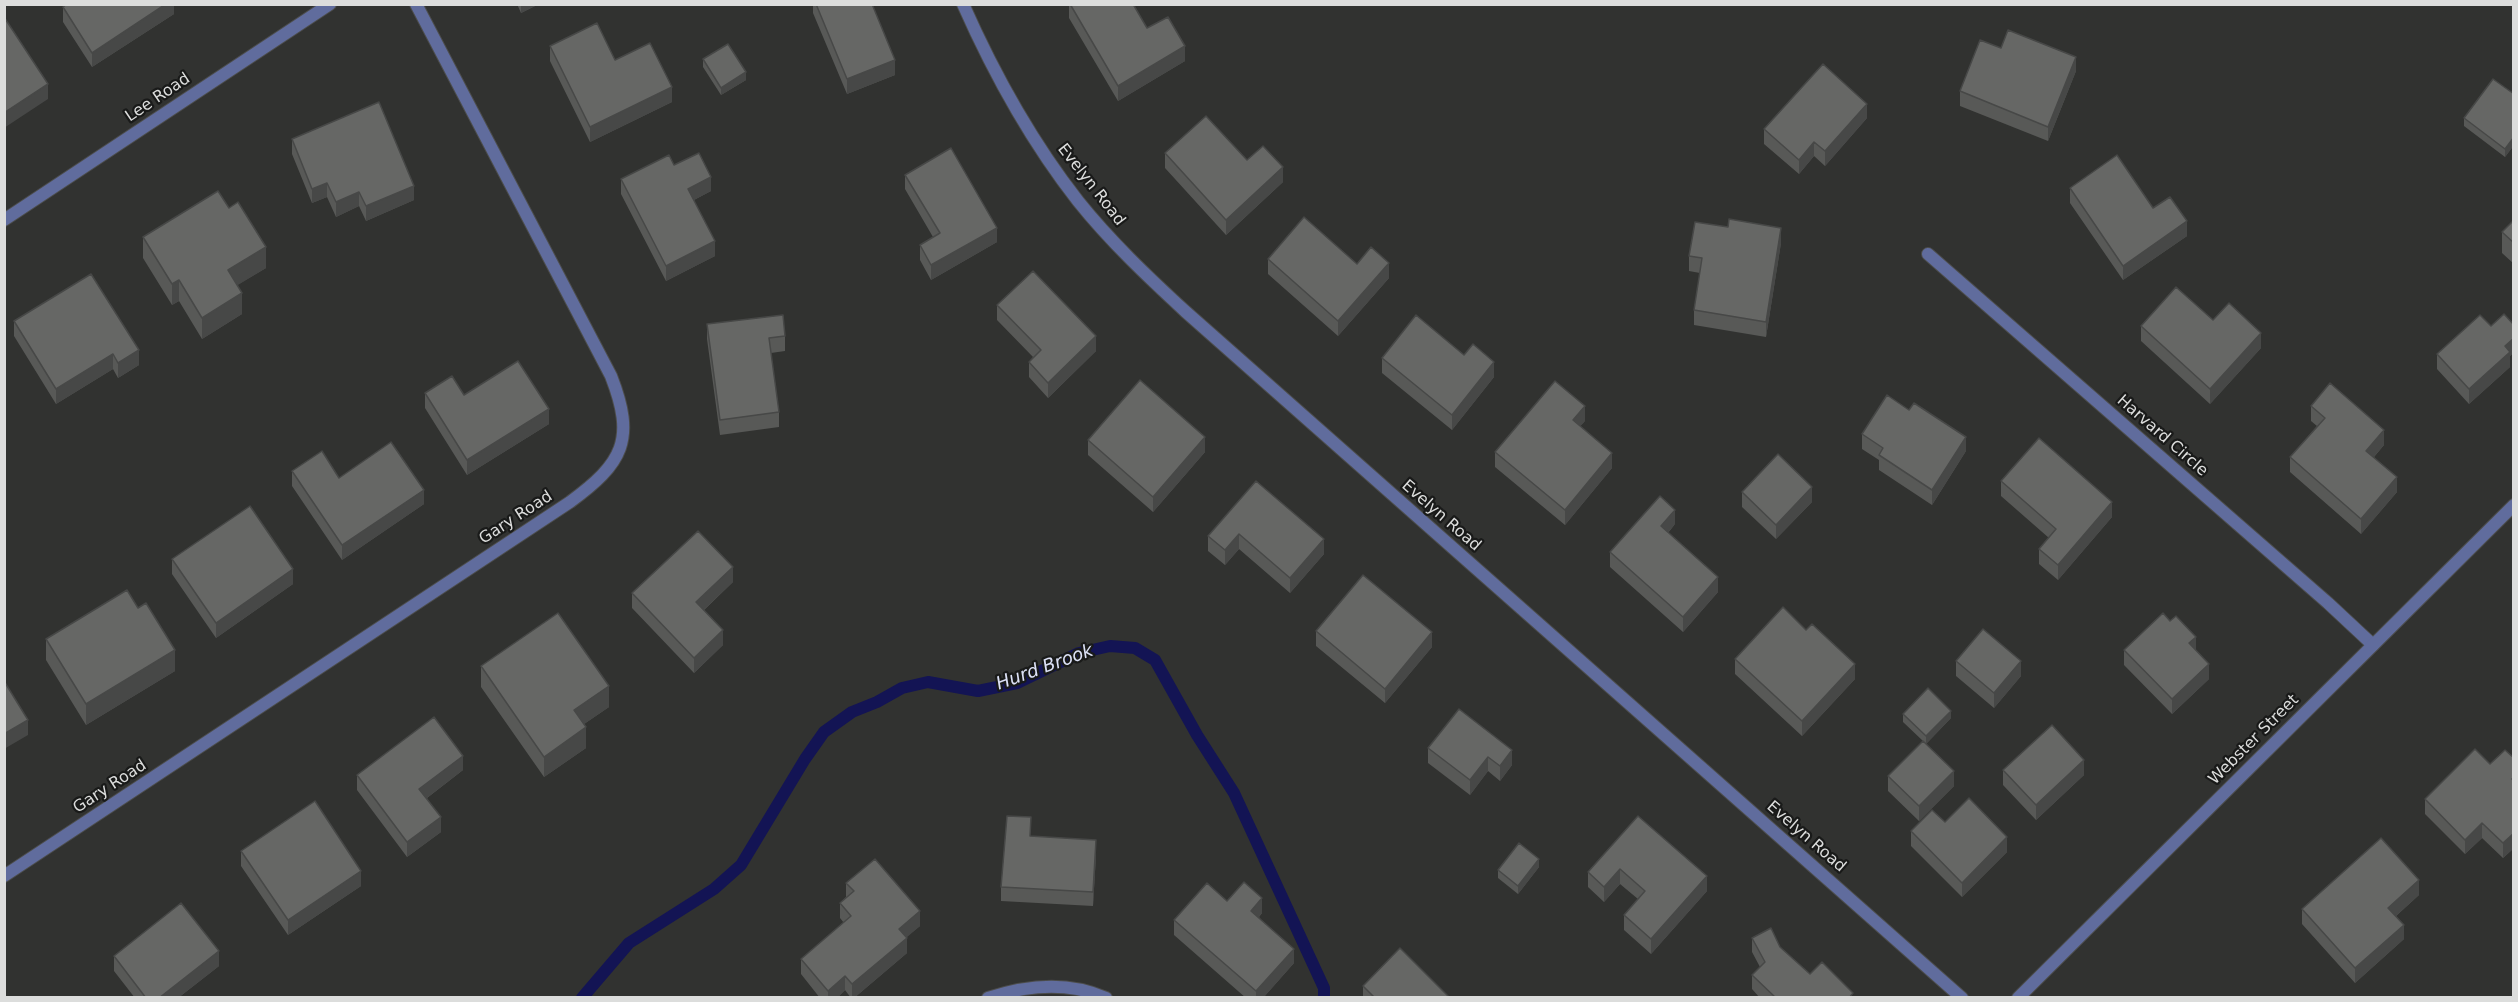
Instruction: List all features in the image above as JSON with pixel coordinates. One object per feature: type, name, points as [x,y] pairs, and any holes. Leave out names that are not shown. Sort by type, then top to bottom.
[{"type":"street","name":"Lee Road","points":[[4,220],[330,4]]},
{"type":"street","name":"Gary Road","points":[[4,876],[570,502],[603,476],[616,461],[624,427],[622,409],[611,376],[416,4]]},
{"type":"street","name":"Evelyn Road","points":[[963,4],[996,75],[1036,141],[1079,202],[1130,258],[1186,312],[1962,998]]},
{"type":"street","name":"Harvard Circle","points":[[1928,254],[2328,603],[2373,645]]},
{"type":"street","name":"Webster Street","points":[[2019,998],[2514,505]]},
{"type":"street","points":[[988,998],[1032,986],[1056,986],[1106,998]]},
{"type":"building","points":[[67,4],[166,4],[92,53],[63,7]]},
{"type":"building","points":[[816,4],[872,4],[895,60],[847,79]]},
{"type":"building","points":[[1070,4],[1133,4],[1147,28],[1168,17],[1185,46],[1118,86]]},
{"type":"building","points":[[4,17],[48,84],[4,113]]},
{"type":"building","points":[[597,23],[615,60],[650,43],[672,87],[590,127],[550,46]]},
{"type":"building","points":[[2008,30],[2076,57],[2048,127],[1960,91],[1980,40],[2001,48]]},
{"type":"building","points":[[728,44],[746,72],[721,88],[703,59]]},
{"type":"building","points":[[1823,64],[1867,104],[1825,151],[1814,142],[1799,160],[1764,129]]},
{"type":"building","points":[[2493,79],[2514,94],[2514,137],[2505,149],[2464,118]]},
{"type":"building","points":[[379,102],[414,186],[366,206],[359,192],[336,202],[327,183],[312,189],[292,139]]},
{"type":"building","points":[[1206,116],[1247,160],[1263,146],[1283,167],[1226,220],[1165,153]]},
{"type":"building","points":[[951,148],[997,228],[931,265],[920,245],[940,233],[905,175]]},
{"type":"building","points":[[699,153],[711,177],[688,189],[715,241],[666,266],[621,179],[669,155],[674,165]]},
{"type":"building","points":[[2117,155],[2153,208],[2170,197],[2187,221],[2123,266],[2070,188]]},
{"type":"building","points":[[218,191],[229,208],[238,202],[266,247],[228,270],[242,293],[202,318],[179,280],[172,284],[143,237]]},
{"type":"building","points":[[1304,217],[1357,264],[1371,247],[1389,263],[1338,321],[1268,259]]},
{"type":"building","points":[[1729,219],[1781,228],[1766,322],[1694,310],[1702,258],[1689,256],[1695,222],[1728,227]]},
{"type":"building","points":[[2514,220],[2514,243],[2502,232]]},
{"type":"building","points":[[1033,271],[1096,336],[1048,383],[1029,362],[1041,350],[997,305]]},
{"type":"building","points":[[91,274],[139,350],[118,363],[113,354],[56,389],[14,321]]},
{"type":"building","points":[[2176,287],[2213,320],[2229,303],[2261,333],[2210,389],[2141,326]]},
{"type":"building","points":[[2504,314],[2514,325],[2514,338],[2505,346],[2510,352],[2469,389],[2437,354],[2480,315],[2491,326]]},
{"type":"building","points":[[783,315],[785,336],[769,338],[779,412],[720,420],[707,324]]},
{"type":"building","points":[[1416,315],[1464,355],[1473,344],[1494,362],[1452,415],[1382,358]]},
{"type":"building","points":[[518,361],[549,409],[467,460],[425,393],[452,376],[464,395]]},
{"type":"building","points":[[1140,380],[1205,437],[1153,497],[1088,440]]},
{"type":"building","points":[[1555,381],[1585,406],[1573,420],[1612,453],[1565,510],[1495,452]]},
{"type":"building","points":[[2330,383],[2384,430],[2366,451],[2397,477],[2361,519],[2290,457],[2325,418],[2311,406]]},
{"type":"building","points":[[1887,395],[1909,410],[1914,403],[1966,437],[1932,490],[1879,455],[1883,448],[1862,434]]},
{"type":"building","points":[[2039,438],[2112,502],[2058,565],[2039,549],[2056,529],[2001,481]]},
{"type":"building","points":[[391,442],[424,490],[342,545],[292,471],[322,451],[339,478]]},
{"type":"building","points":[[1778,454],[1812,487],[1776,525],[1742,492]]},
{"type":"building","points":[[1256,481],[1324,539],[1290,578],[1239,534],[1225,550],[1208,536]]},
{"type":"building","points":[[1660,496],[1675,510],[1661,526],[1718,577],[1683,617],[1610,552]]},
{"type":"building","points":[[250,506],[293,569],[216,623],[172,559]]},
{"type":"building","points":[[698,531],[733,567],[696,602],[723,630],[694,658],[632,593]]},
{"type":"building","points":[[1363,575],[1432,632],[1385,689],[1316,631]]},
{"type":"building","points":[[127,590],[138,608],[146,603],[175,650],[86,704],[46,639]]},
{"type":"building","points":[[1783,607],[1806,630],[1812,624],[1855,664],[1802,721],[1735,659]]},
{"type":"building","points":[[558,613],[609,686],[574,710],[586,727],[544,757],[481,666]]},
{"type":"building","points":[[2163,613],[2170,621],[2176,616],[2196,637],[2189,643],[2209,664],[2172,699],[2124,650]]},
{"type":"building","points":[[1983,629],[2021,661],[1994,693],[1956,661]]},
{"type":"building","points":[[4,681],[28,720],[4,734]]},
{"type":"building","points":[[1928,688],[1951,711],[1926,736],[1903,714]]},
{"type":"building","points":[[1459,709],[1512,750],[1500,766],[1488,757],[1470,780],[1428,748]]},
{"type":"building","points":[[434,717],[463,756],[419,789],[441,817],[407,842],[357,775]]},
{"type":"building","points":[[2052,725],[2084,760],[2036,805],[2003,770]]},
{"type":"building","points":[[1923,741],[1954,771],[1919,806],[1888,776]]},
{"type":"building","points":[[2475,749],[2490,764],[2505,750],[2514,758],[2514,777],[2512,779],[2514,780],[2514,833],[2503,843],[2482,823],[2465,840],[2425,799]]},
{"type":"building","points":[[1969,798],[2007,837],[1962,883],[1911,831],[1932,810],[1945,822]]},
{"type":"building","points":[[315,801],[361,871],[288,920],[241,851]]},
{"type":"building","points":[[1007,816],[1031,817],[1030,836],[1096,840],[1093,892],[1001,887]]},
{"type":"building","points":[[1638,816],[1707,876],[1651,939],[1624,915],[1645,891],[1620,869],[1604,887],[1588,872]]},
{"type":"building","points":[[2381,838],[2419,880],[2388,908],[2404,925],[2355,968],[2302,909]]},
{"type":"building","points":[[1519,843],[1539,859],[1518,886],[1498,870]]},
{"type":"building","points":[[875,859],[920,911],[899,929],[907,938],[852,984],[845,976],[828,991],[801,959],[851,916],[840,903],[854,891],[846,883]]},
{"type":"building","points":[[1244,882],[1262,898],[1251,911],[1294,949],[1256,991],[1174,920],[1207,883],[1227,901]]},
{"type":"building","points":[[181,903],[219,951],[159,998],[146,998],[114,956]]},
{"type":"building","points":[[1771,928],[1780,947],[1810,974],[1822,962],[1853,993],[1849,998],[1776,998],[1752,975],[1765,962],[1752,938]]},
{"type":"building","points":[[1400,948],[1450,998],[1375,998],[1363,986]]},
{"type":"waterway","name":"Hurd Brook","points":[[582,998],[629,943],[714,889],[741,865],[805,759],[824,732],[852,712],[877,702],[902,688],[928,682],[978,691],[1017,683],[1079,653],[1110,646],[1135,648],[1155,660],[1197,735],[1234,793],[1324,988],[1324,998]]}]
